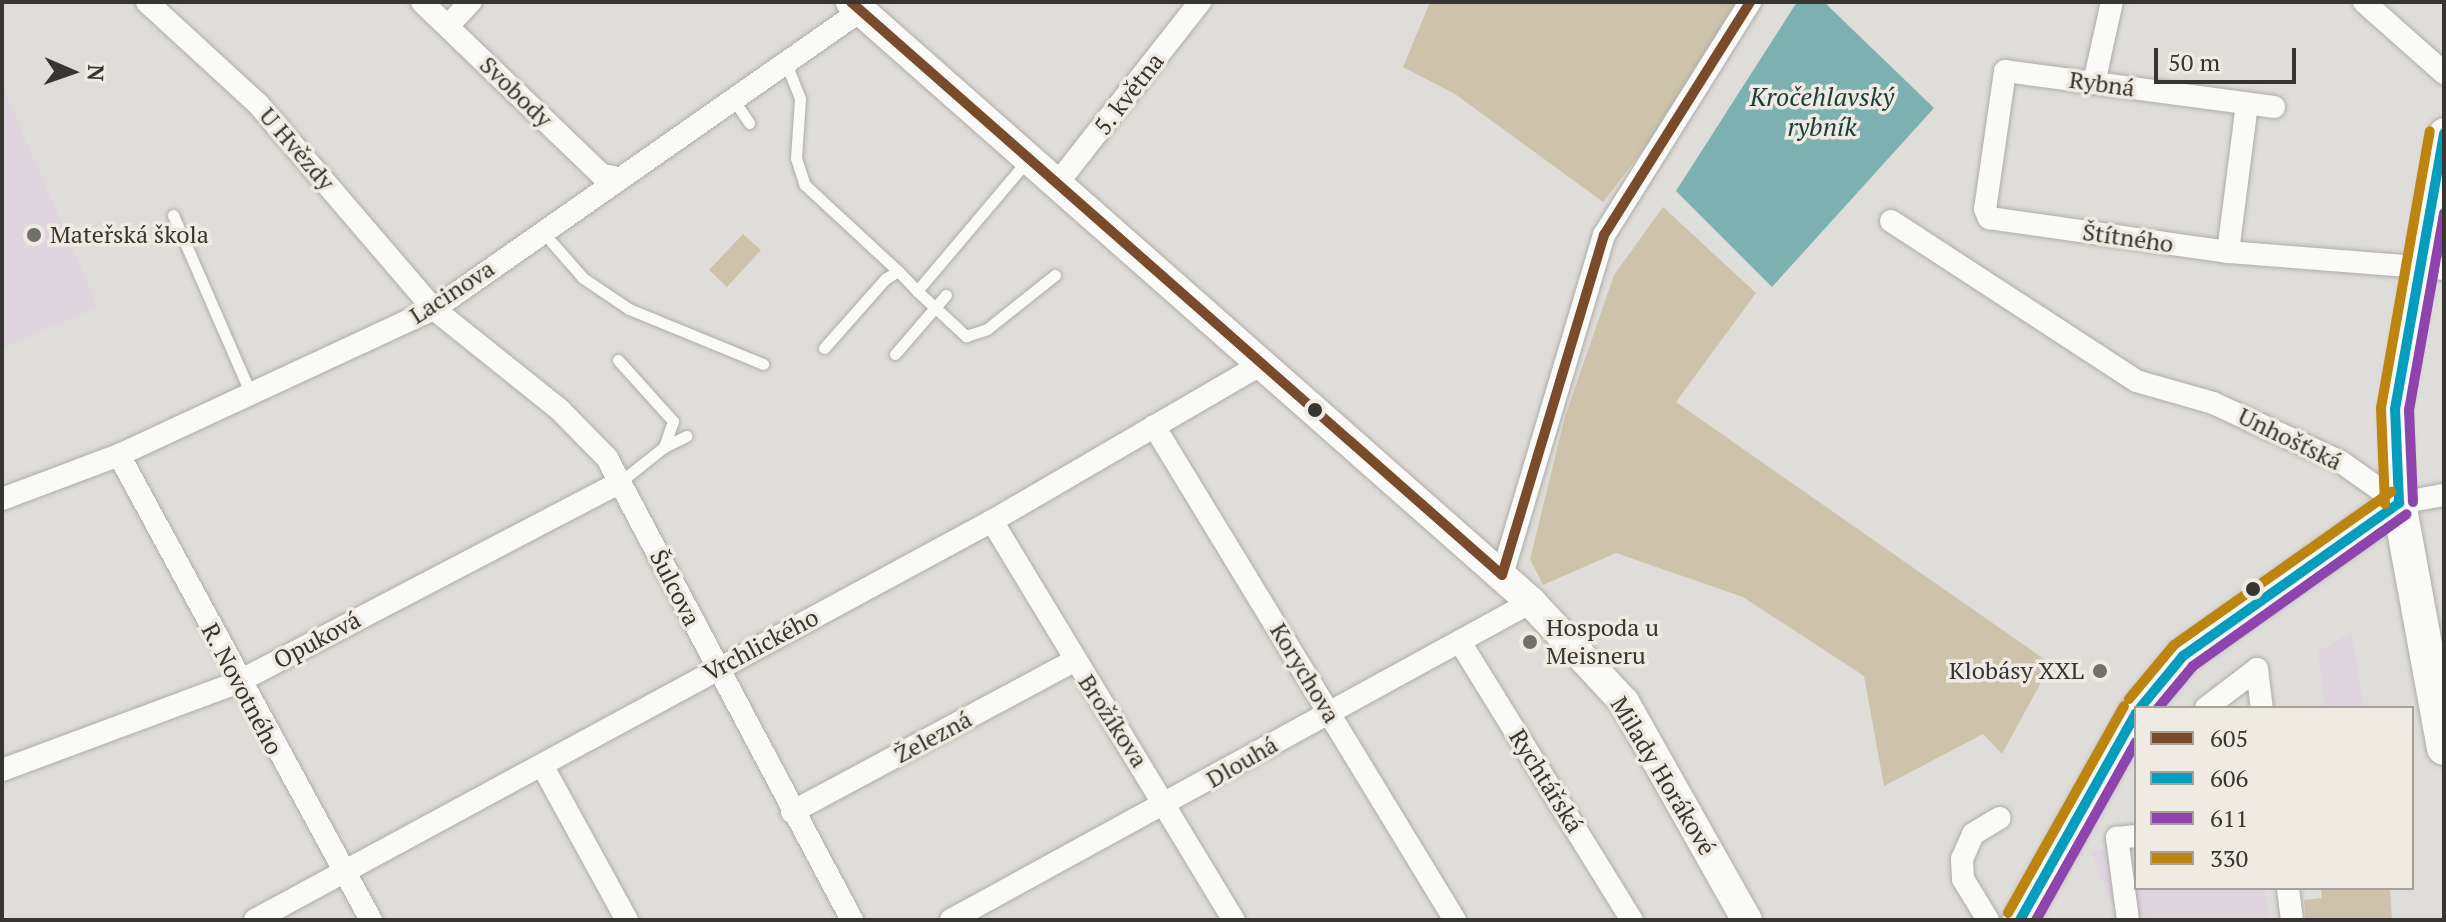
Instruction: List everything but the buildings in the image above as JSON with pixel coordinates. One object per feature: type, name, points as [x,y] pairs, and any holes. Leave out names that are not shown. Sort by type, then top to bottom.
[{"type":"main road","name":"Milady Horákové","points":[[855,6],[1027,161],[1263,363],[1531,602],[1624,702],[1747,920]]},
{"type":"main road","points":[[2444,133],[2431,270],[2393,430],[2399,503],[2444,748]]},
{"type":"main road","points":[[2142,706],[2183,656],[2399,503]]},
{"type":"main road","points":[[2020,920],[2134,717]]},
{"type":"street","name":"U Hvězdy","points":[[147,2],[258,104],[434,309]]},
{"type":"street","name":"Svobody","points":[[422,2],[602,175],[613,177]]},
{"type":"street","points":[[448,26],[470,2]]},
{"type":"street","name":"5. května","points":[[1056,185],[1200,2]]},
{"type":"street","points":[[1502,575],[1604,235],[1750,2]]},
{"type":"street","points":[[2094,83],[2112,2]]},
{"type":"street","points":[[2364,2],[2444,73]]},
{"type":"street","name":"Lacinova","points":[[2,499],[119,455],[252,397],[434,309],[613,177],[787,66],[855,6]]},
{"type":"street","name":"Rybná","points":[[2005,71],[2274,107]]},
{"type":"street","name":"Štítného","points":[[2005,71],[1989,218],[2228,252],[2431,270]]},
{"type":"street","points":[[2228,252],[2247,104]]},
{"type":"street","name":"Unhošťská","points":[[1891,221],[2136,381],[2241,416],[2341,462],[2399,503]]},
{"type":"street","name":"Šulcova","points":[[434,309],[560,410],[620,482],[792,812],[852,920]]},
{"type":"street","name":"Vrchlického","points":[[255,920],[992,521],[1263,363]]},
{"type":"street","name":"Korychova","points":[[1154,426],[1455,920]]},
{"type":"street","name":"R. Novotného","points":[[119,455],[238,682],[371,920]]},
{"type":"street","name":"Opuková","points":[[2,770],[238,682],[620,482]]},
{"type":"street","points":[[2399,503],[2444,495]]},
{"type":"street","name":"Brožíkova","points":[[992,521],[1074,661],[1166,805],[1234,920]]},
{"type":"street","name":"Dlouhá","points":[[951,920],[1166,805],[1531,602]]},
{"type":"street","name":"Rychtářská","points":[[1460,642],[1632,920]]},
{"type":"street","name":"Železná","points":[[792,812],[1074,661]]},
{"type":"street","points":[[2209,706],[2257,669],[2262,706]]},
{"type":"street","points":[[542,765],[627,920]]},
{"type":"street","points":[[1988,920],[1963,879],[1962,859],[1973,834],[2000,818]]},
{"type":"street","points":[[2128,920],[2117,838],[2134,836]]},
{"type":"street","points":[[2288,890],[2292,920]]},
{"type":"lane","points":[[787,66],[800,99],[796,158],[805,185],[966,336],[987,329],[1055,275]]},
{"type":"lane","points":[[733,99],[749,123]]},
{"type":"lane","points":[[917,291],[1027,161]]},
{"type":"lane","points":[[173,215],[252,397]]},
{"type":"lane","points":[[540,230],[583,278],[629,309],[763,364]]},
{"type":"lane","points":[[824,348],[898,271]]},
{"type":"lane","points":[[895,354],[946,295]]},
{"type":"lane","points":[[618,360],[668,410],[673,421],[664,447]]},
{"type":"lane","points":[[620,482],[664,447],[687,436]]},
{"type":"shaded area","points":[[1430,2],[1739,2],[1672,113],[1603,202],[1455,94],[1403,67]]},
{"type":"shaded area","name":"Mateřská škola","points":[[2,85],[98,307],[2,348]]},
{"type":"shaded area","points":[[1663,207],[1756,293],[1676,402],[2051,664],[2002,754],[1983,734],[1884,786],[1864,676],[1743,597],[1616,553],[1543,585],[1530,559],[1565,417],[1614,275]]},
{"type":"shaded area","points":[[743,234],[761,250],[727,287],[709,270]]},
{"type":"shaded area","points":[[2352,632],[2364,706],[2325,706],[2318,652]]},
{"type":"shaded area","points":[[2134,845],[2134,890],[2265,890],[2269,920],[2118,920],[2091,851]]},
{"type":"shaded area","points":[[2321,890],[2390,890],[2392,920],[2306,920],[2304,900],[2322,898]]},
{"type":"water","name":"Kročehlavský rybník","points":[[1797,2],[1824,2],[1934,108],[1772,287],[1676,191]]},
{"type":"transit line","name":"605","points":[[851,2],[1502,575]]},
{"type":"transit line","name":"605","points":[[1502,575],[1604,235],[1750,2]]},
{"type":"transit line","name":"330","points":[[2385,504],[2381,408],[2430,131]]},
{"type":"transit line","name":"606","points":[[2399,503],[2395,409],[2444,133]]},
{"type":"transit line","name":"611","points":[[2413,502],[2409,410],[2444,213]]},
{"type":"transit line","name":"330","points":[[2129,699],[2174,645],[2391,492]]},
{"type":"transit line","name":"606","points":[[2142,706],[2183,656],[2399,503]]},
{"type":"transit line","name":"611","points":[[2160,706],[2193,666],[2407,514]]},
{"type":"transit line","name":"330","points":[[2008,913],[2124,706]]},
{"type":"transit line","name":"606","points":[[2020,920],[2134,717]]},
{"type":"transit line","name":"611","points":[[2036,920],[2134,746]]},
{"type":"place","name":"Mateřská škola","points":[[34,235]]},
{"type":"place","name":"Hospoda u Meisneru","points":[[1530,642]]},
{"type":"place","name":"Klobásy XXL","points":[[2100,671]]}]
